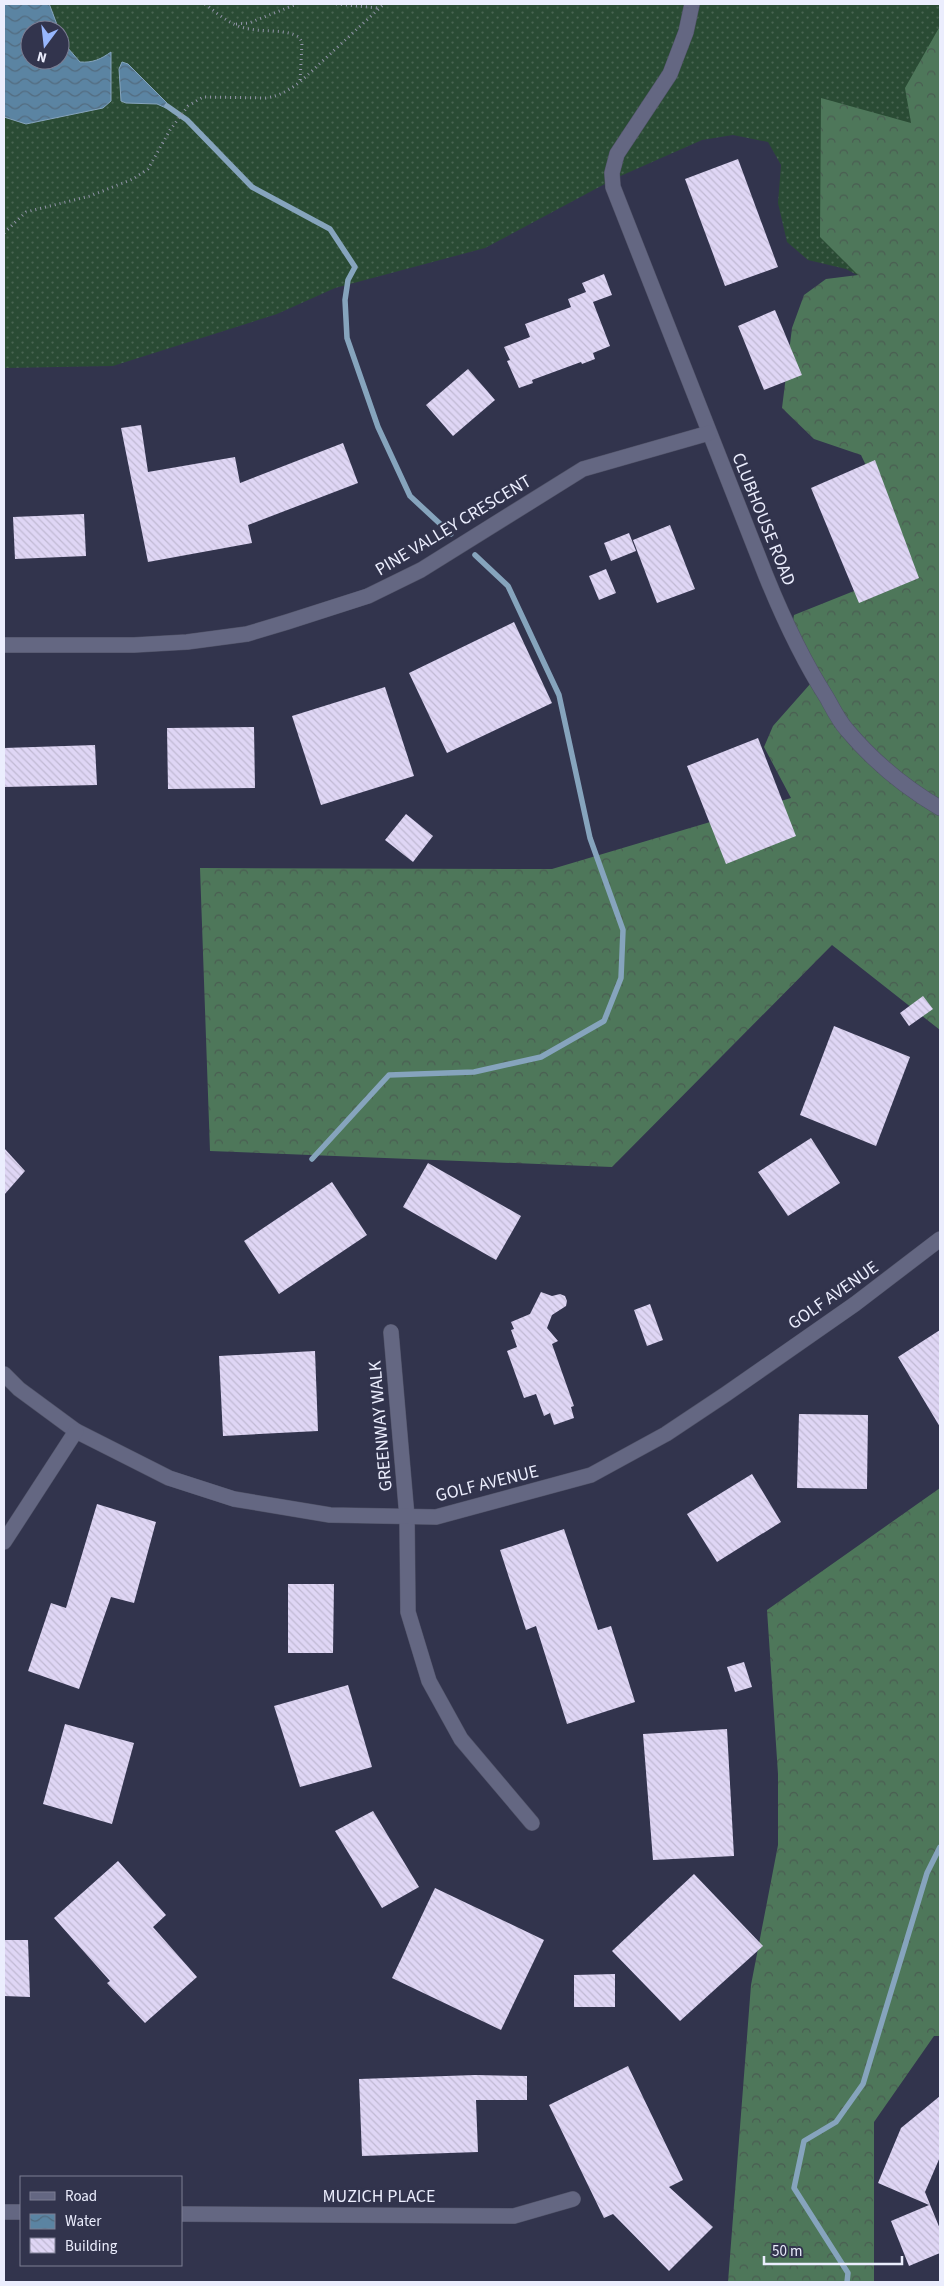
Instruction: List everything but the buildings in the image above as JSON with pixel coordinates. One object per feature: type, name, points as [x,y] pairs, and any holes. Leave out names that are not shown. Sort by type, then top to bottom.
[{"type":"street","name":"CLUBHOUSE ROAD","points":[[692,4],[686,32],[670,74],[613,163],[613,187],[783,616],[811,674],[846,729],[886,771],[914,793],[940,808]]},
{"type":"street","name":"PINE VALLEY CRESCENT","points":[[4,645],[134,645],[187,642],[247,634],[287,622],[368,596],[421,570],[583,469],[709,433]]},
{"type":"street","name":"GOLF AVENUE","points":[[4,1374],[19,1389],[76,1431],[169,1478],[234,1499],[330,1515],[436,1517],[591,1475],[666,1434],[855,1304],[940,1239]]},
{"type":"street","name":"GREENWAY WALK","points":[[391,1332],[407,1517],[408,1612],[429,1681],[461,1739],[532,1822]]},
{"type":"street","points":[[4,1542],[76,1431]]},
{"type":"street","name":"MUZICH PLACE","points":[[182,2214],[514,2216],[573,2199]]},
{"type":"street","points":[[4,2212],[20,2212]]},
{"type":"path","points":[[205,4],[245,28],[282,32],[299,37],[302,42],[300,82]]},
{"type":"path","points":[[236,24],[249,23],[297,4]]},
{"type":"path","points":[[336,4],[379,8]]},
{"type":"path","points":[[4,233],[26,212],[82,198],[133,179],[148,169],[171,128],[188,106],[203,97],[277,96],[300,82],[384,4]]},
{"type":"green space","points":[[4,4],[940,4],[940,366],[870,282],[846,269],[808,260],[787,242],[778,203],[781,165],[768,142],[733,135],[702,140],[616,178],[485,248],[335,288],[277,314],[113,366],[4,368]]},
{"type":"green space","points":[[940,26],[940,1030],[832,945],[612,1167],[210,1151],[200,868],[552,869],[791,798],[764,747],[773,726],[811,683],[790,638],[794,615],[869,585],[881,497],[861,455],[814,439],[782,408],[792,328],[804,295],[826,279],[858,275],[820,237],[821,98],[911,123],[905,88]]},
{"type":"green space","points":[[940,1488],[940,2036],[934,2036],[874,2122],[874,2282],[728,2282],[751,1985],[778,1845],[778,1774],[767,1610]]},
{"type":"water","points":[[4,4],[49,4],[55,20],[20,20],[20,70],[70,70],[70,50],[80,62],[97,60],[111,52],[111,101],[103,108],[26,124],[4,117]]},
{"type":"water","points":[[122,62],[128,64],[167,103],[166,108],[157,104],[126,103],[121,101],[119,69]]},
{"type":"waterway","points":[[167,106],[187,120],[252,187],[330,229],[355,267],[348,280],[345,300],[347,338],[378,427],[410,496],[451,534]]},
{"type":"waterway","points":[[312,1159],[389,1075],[474,1072],[541,1057],[604,1021],[621,978],[623,930],[590,838],[559,695],[508,586],[475,555]]},
{"type":"waterway","points":[[847,2282],[848,2273],[794,2188],[804,2141],[836,2122],[863,2084],[927,1873],[940,1847]]}]
